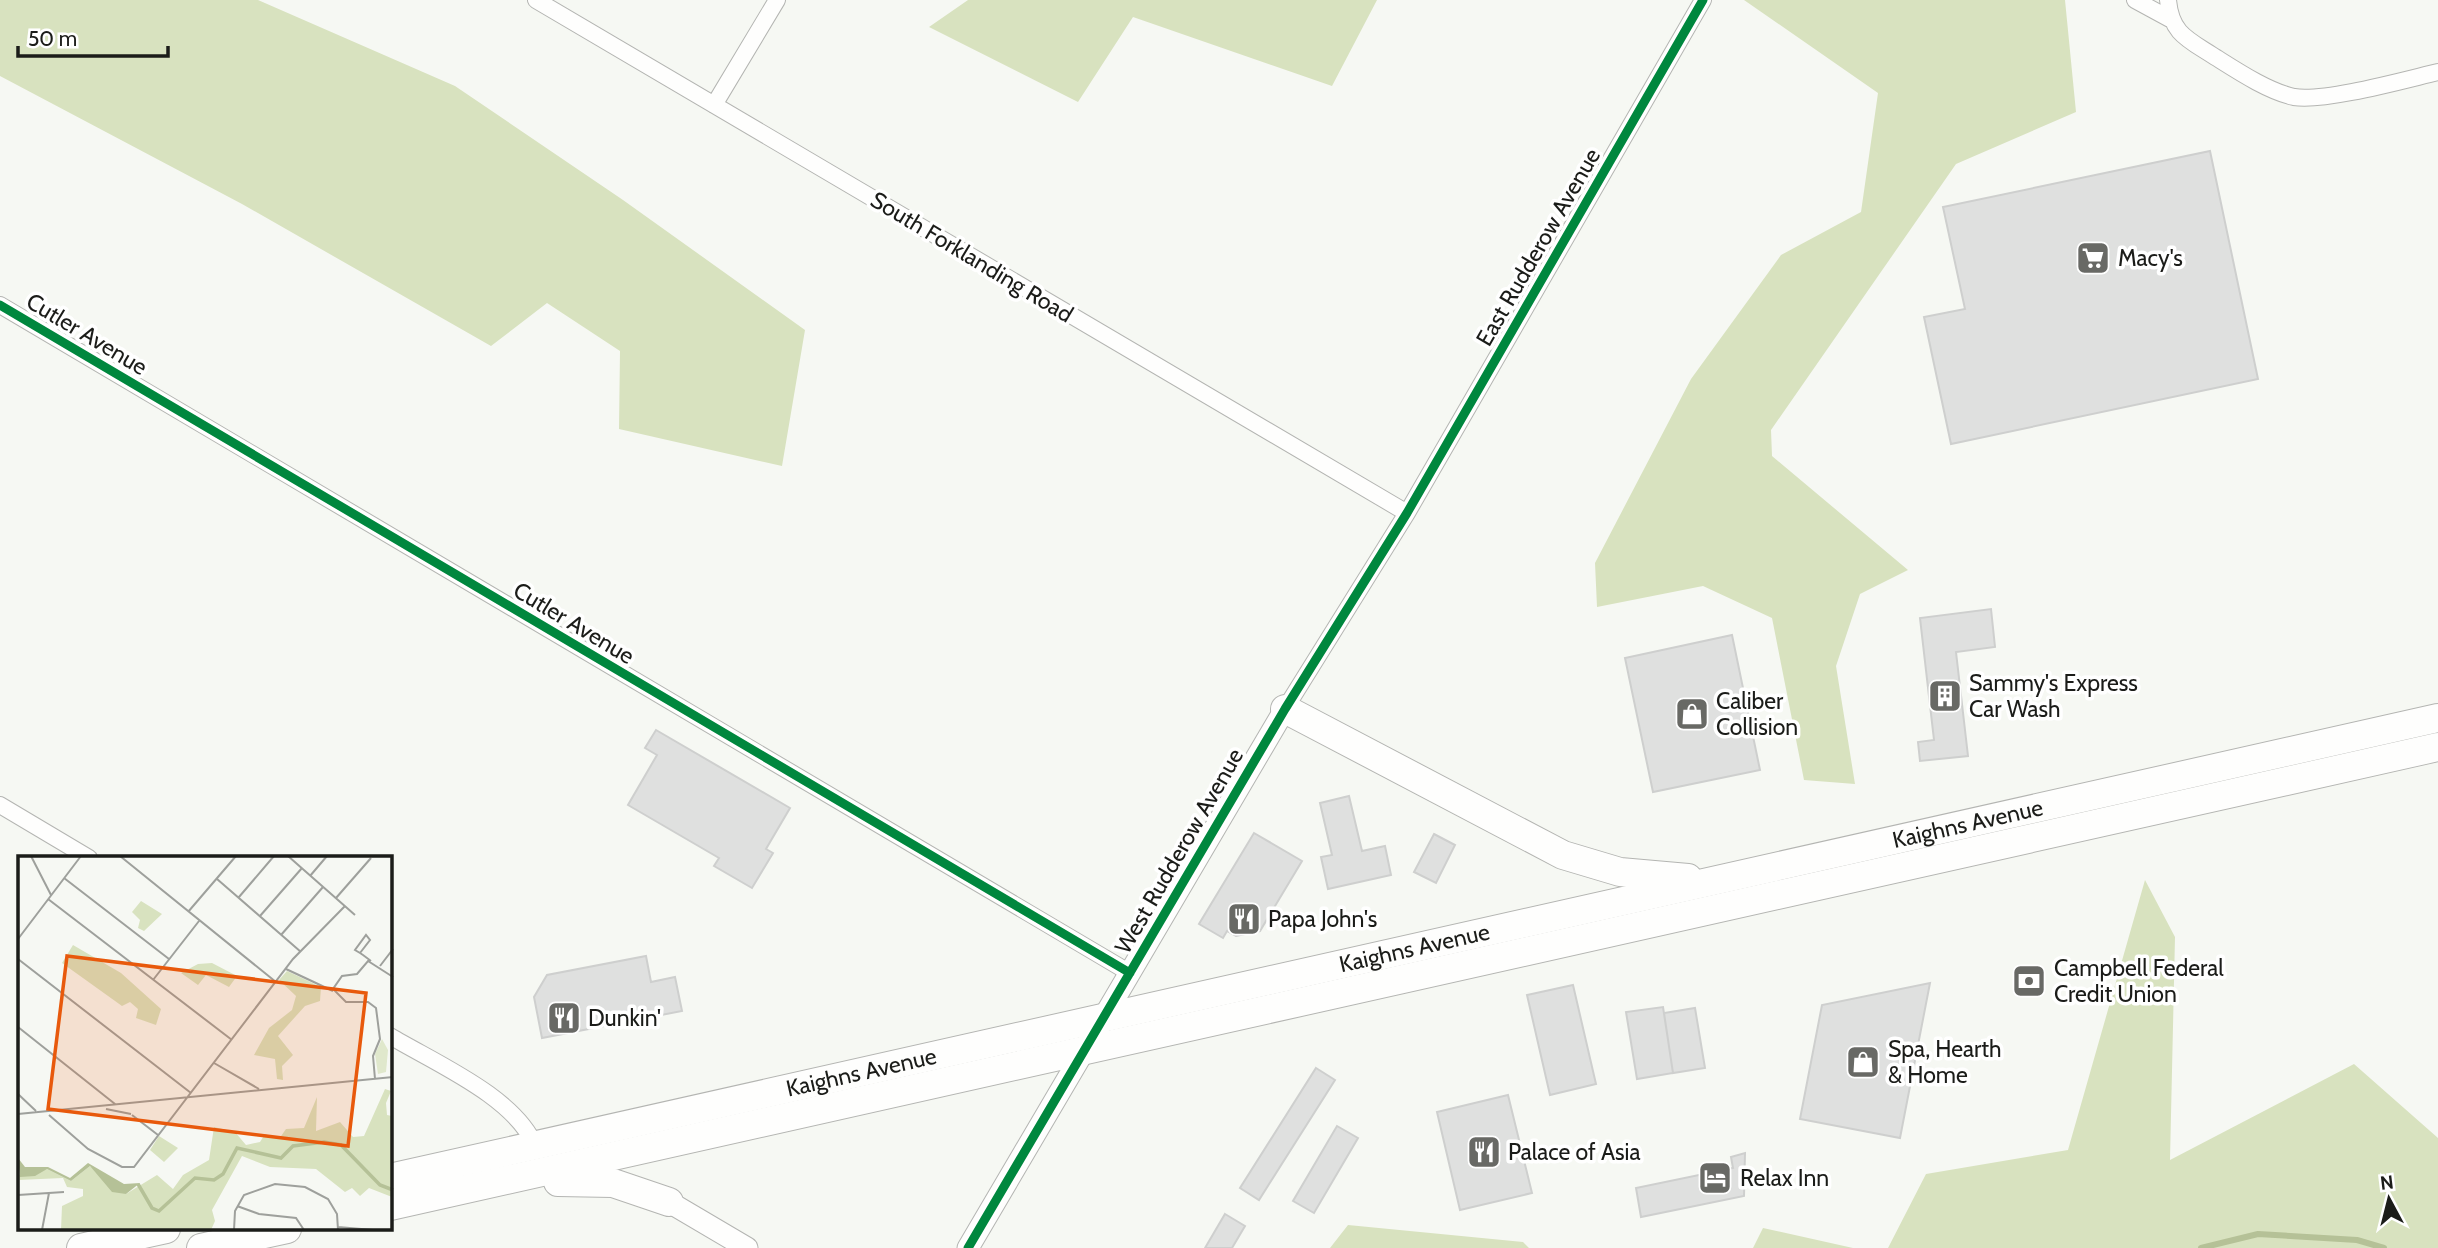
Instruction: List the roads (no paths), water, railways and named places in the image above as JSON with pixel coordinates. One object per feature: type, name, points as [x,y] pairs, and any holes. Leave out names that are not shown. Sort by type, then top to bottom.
[{"type":"highway","points":[[1285,709],[1381,762],[1581,863],[1640,874],[1719,880]]},
{"type":"highway","name":"Kaighns Avenue","points":[[392,1178],[2438,718]]},
{"type":"highway","name":"Kaighns Avenue","points":[[392,1206],[2438,747]]},
{"type":"highway","points":[[468,1189],[598,1180],[669,1202]]},
{"type":"highway","points":[[81,1248],[162,1230]]},
{"type":"highway","points":[[201,1248],[282,1230]]},
{"type":"street","name":"South Forklanding Road","points":[[537,0],[1407,513]]},
{"type":"street","points":[[714,105],[776,0]]},
{"type":"street","points":[[2135,0],[2170,19],[2189,42],[2258,80],[2296,97],[2336,94],[2438,72]]},
{"type":"street","points":[[2168,0],[2170,19]]},
{"type":"street","name":"East Rudderow Avenue","points":[[1407,513],[1699,1]]},
{"type":"street","name":"Cutler Avenue","points":[[0,305],[1130,973]]},
{"type":"street","name":"West Rudderow Avenue","points":[[968,1248],[1285,709],[1407,513]]},
{"type":"street","points":[[0,805],[86,856]]},
{"type":"street","points":[[392,1037],[509,1108],[525,1126],[535,1146]]},
{"type":"street","points":[[669,1202],[747,1248]]},
{"type":"waterway","points":[[2201,1248],[2258,1234],[2357,1240],[2384,1248]]},
{"type":"place","name":"Macy's","points":[[2093,258]]},
{"type":"place","name":"Sammy's Express Car Wash","points":[[1945,696]]},
{"type":"place","name":"Caliber Collision","points":[[1692,714]]},
{"type":"place","name":"Papa John's","points":[[1244,919]]},
{"type":"place","name":"Campbell Federal Credit Union","points":[[2029,981]]},
{"type":"place","name":"Dunkin'","points":[[564,1018]]},
{"type":"place","name":"Spa, Hearth & Home","points":[[1863,1062]]},
{"type":"place","name":"Palace of Asia","points":[[1484,1152]]},
{"type":"place","name":"Relax Inn","points":[[1715,1178]]}]
